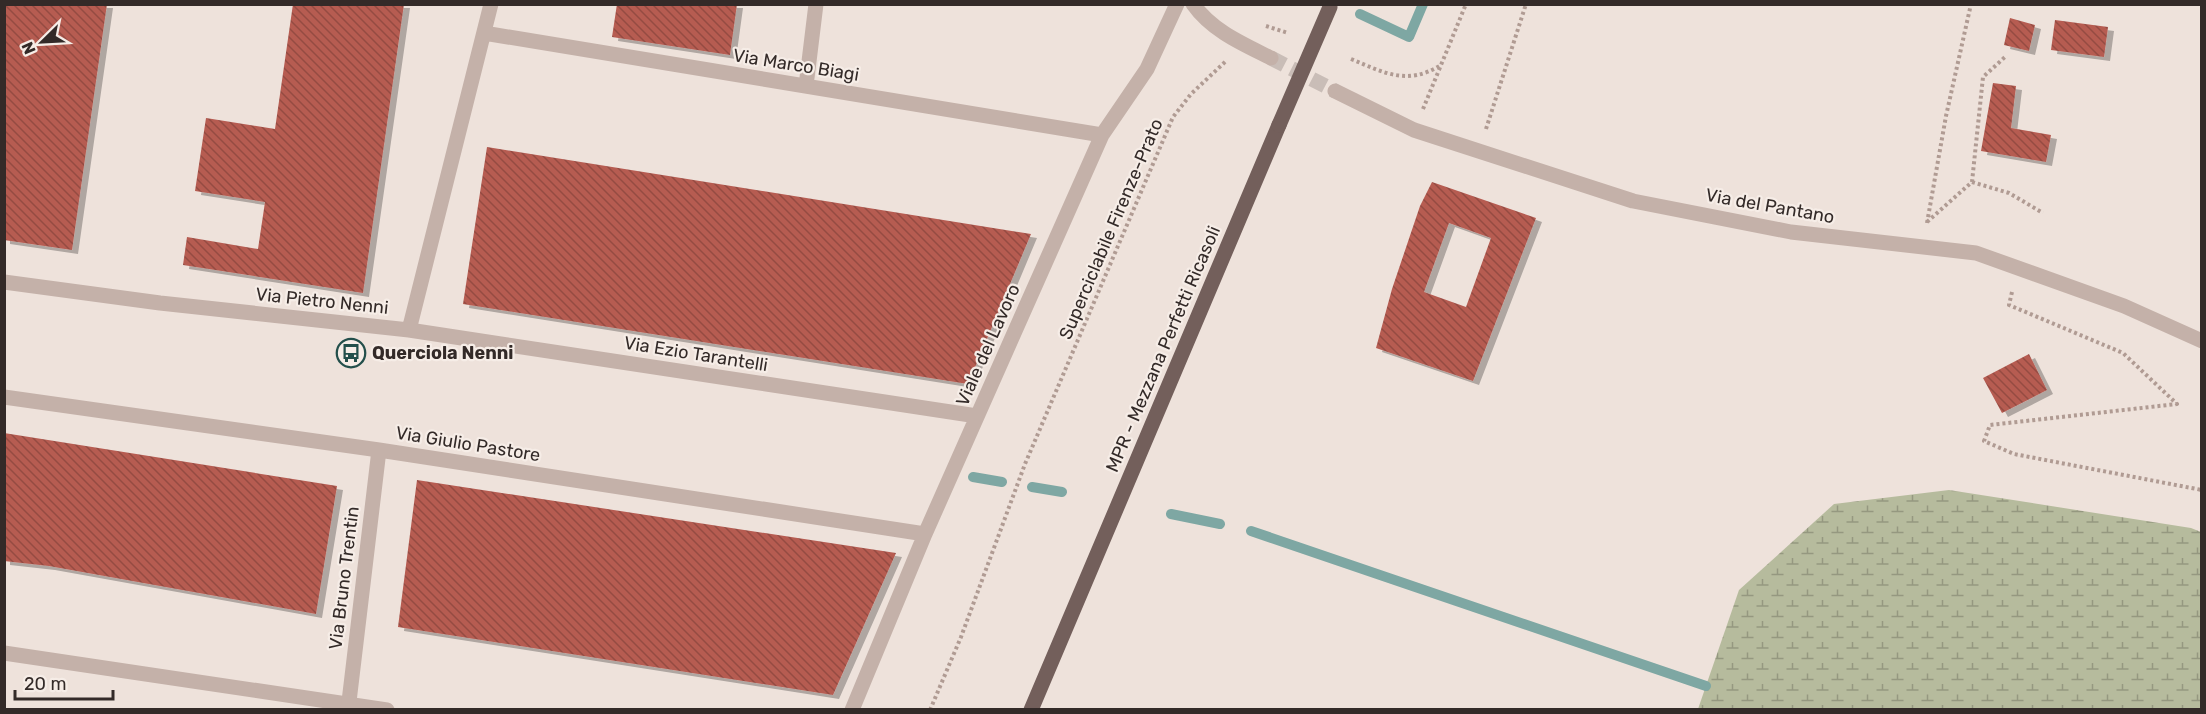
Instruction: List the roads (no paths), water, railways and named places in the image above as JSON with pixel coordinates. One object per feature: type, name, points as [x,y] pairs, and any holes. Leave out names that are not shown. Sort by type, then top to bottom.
[{"type":"main road","name":"MPR - Mezzana Perfetti Ricasoli","points":[[1031,710],[1331,6]]},
{"type":"street","name":"Via Pietro Nenni","points":[[4,282],[160,303],[409,330],[491,4]]},
{"type":"street","points":[[806,86],[816,4]]},
{"type":"street","name":"Viale del Lavoro","points":[[852,710],[925,534],[1102,135],[1147,69],[1177,4]]},
{"type":"street","points":[[1193,4],[1199,13],[1213,25],[1236,41],[1270,58]]},
{"type":"street","name":"Via Marco Biagi","points":[[484,33],[1102,135]]},
{"type":"street","name":"Via del Pantano","points":[[1335,91],[1414,130],[1633,201],[1791,232],[1976,253],[2124,306],[2202,341]]},
{"type":"street","name":"Via Ezio Tarantelli","points":[[409,330],[977,416]]},
{"type":"street","name":"Via Giulio Pastore","points":[[4,397],[379,450],[925,534]]},
{"type":"street","name":"Via Bruno Trentin","points":[[348,707],[379,450]]},
{"type":"street","points":[[4,653],[348,707],[387,710]]},
{"type":"waterway","points":[[1360,14],[1409,37],[1423,4]]},
{"type":"waterway","points":[[973,477],[1002,482]]},
{"type":"waterway","points":[[1032,487],[1062,492]]},
{"type":"waterway","points":[[1171,514],[1220,524]]},
{"type":"waterway","points":[[1251,531],[1706,686]]},
{"type":"tunnel","points":[[1271,58],[1335,91]]},
{"type":"place","name":"Querciola Nenni","points":[[351,353]]}]
